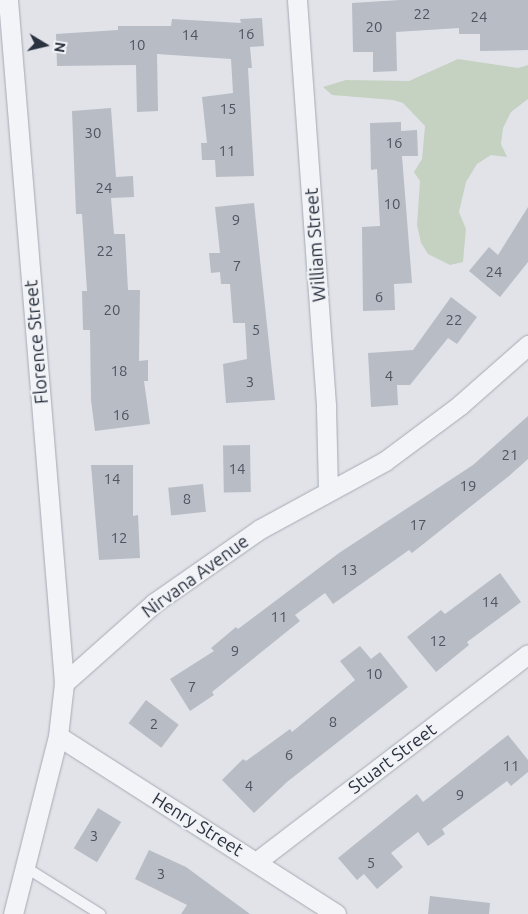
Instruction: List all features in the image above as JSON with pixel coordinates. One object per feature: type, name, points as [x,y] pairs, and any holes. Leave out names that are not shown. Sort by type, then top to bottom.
[{"type":"street","name":"Florence Street","points":[[8,0],[64,683]]},
{"type":"street","name":"William Street","points":[[297,0],[326,408],[328,491]]},
{"type":"street","name":"Nirvana Avenue","points":[[64,683],[154,603],[260,529],[385,461],[460,405],[528,345]]},
{"type":"street","name":"Stuart Street","points":[[256,862],[528,654]]},
{"type":"street","points":[[13,914],[58,736],[64,683]]},
{"type":"street","name":"Henry Street","points":[[58,736],[336,914]]},
{"type":"lane","points":[[25,868],[100,914]]},
{"type":"green space","points":[[458,59],[518,68],[528,65],[528,99],[511,112],[503,128],[501,144],[507,157],[491,155],[477,164],[466,182],[459,212],[466,229],[463,262],[450,265],[428,254],[421,243],[417,225],[420,181],[414,172],[422,159],[425,126],[403,103],[393,100],[332,95],[323,87],[346,80],[409,81]]},
{"type":"building","points":[[400,0],[528,0],[528,50],[480,51],[480,34],[459,34],[459,28],[396,32],[397,71],[373,72],[373,52],[353,52],[352,3]]},
{"type":"building","points":[[262,18],[264,46],[250,47],[252,68],[248,68],[254,176],[216,177],[215,160],[202,160],[201,143],[207,143],[202,97],[233,93],[231,59],[157,54],[158,111],[137,112],[136,65],[57,66],[56,34],[118,30],[118,26],[171,26],[172,19],[241,23],[240,19]]},
{"type":"building","points":[[111,108],[116,177],[133,176],[134,197],[111,198],[114,234],[125,234],[128,290],[140,290],[139,361],[148,360],[148,381],[144,381],[150,424],[95,431],[91,400],[90,330],[83,330],[82,291],[87,291],[82,214],[76,214],[72,111]]},
{"type":"building","points":[[401,122],[401,131],[417,130],[418,156],[402,156],[412,283],[394,284],[395,310],[363,311],[362,227],[380,226],[377,169],[371,170],[370,123]]},
{"type":"building","points":[[254,203],[275,400],[226,403],[223,364],[247,359],[245,323],[233,323],[230,284],[221,284],[220,272],[211,273],[209,253],[220,253],[215,207]]},
{"type":"building","points":[[528,207],[528,262],[500,297],[469,271],[489,247],[498,255]]},
{"type":"building","points":[[451,297],[477,317],[457,344],[448,338],[410,385],[397,385],[398,405],[371,407],[368,353],[413,350]]},
{"type":"building","points":[[528,416],[528,459],[509,476],[412,553],[409,550],[333,604],[325,593],[295,615],[300,621],[212,692],[214,695],[190,711],[170,679],[214,651],[211,648],[236,627],[238,629],[339,553],[473,465]]},
{"type":"building","points":[[223,445],[250,445],[251,492],[224,492]]},
{"type":"building","points":[[91,465],[133,465],[133,516],[138,515],[140,558],[99,560]]},
{"type":"building","points":[[203,484],[206,512],[171,516],[168,488]]},
{"type":"building","points":[[500,573],[521,602],[467,642],[469,645],[436,672],[407,637],[441,610],[445,614]]},
{"type":"building","points":[[360,646],[371,659],[380,652],[408,687],[287,782],[254,813],[222,780],[243,759],[246,761],[290,729],[292,732],[355,680],[340,661]]},
{"type":"building","points":[[146,700],[179,725],[161,748],[129,723]]},
{"type":"building","points":[[508,735],[528,760],[528,772],[511,786],[507,781],[442,829],[445,834],[428,846],[418,832],[391,853],[403,867],[377,889],[364,874],[357,880],[338,858],[417,794],[423,802]]},
{"type":"building","points":[[98,808],[121,822],[97,862],[74,848]]},
{"type":"building","points":[[149,850],[186,867],[250,914],[181,914],[187,905],[135,879]]},
{"type":"building","points":[[430,896],[490,903],[489,914],[428,914]]}]
